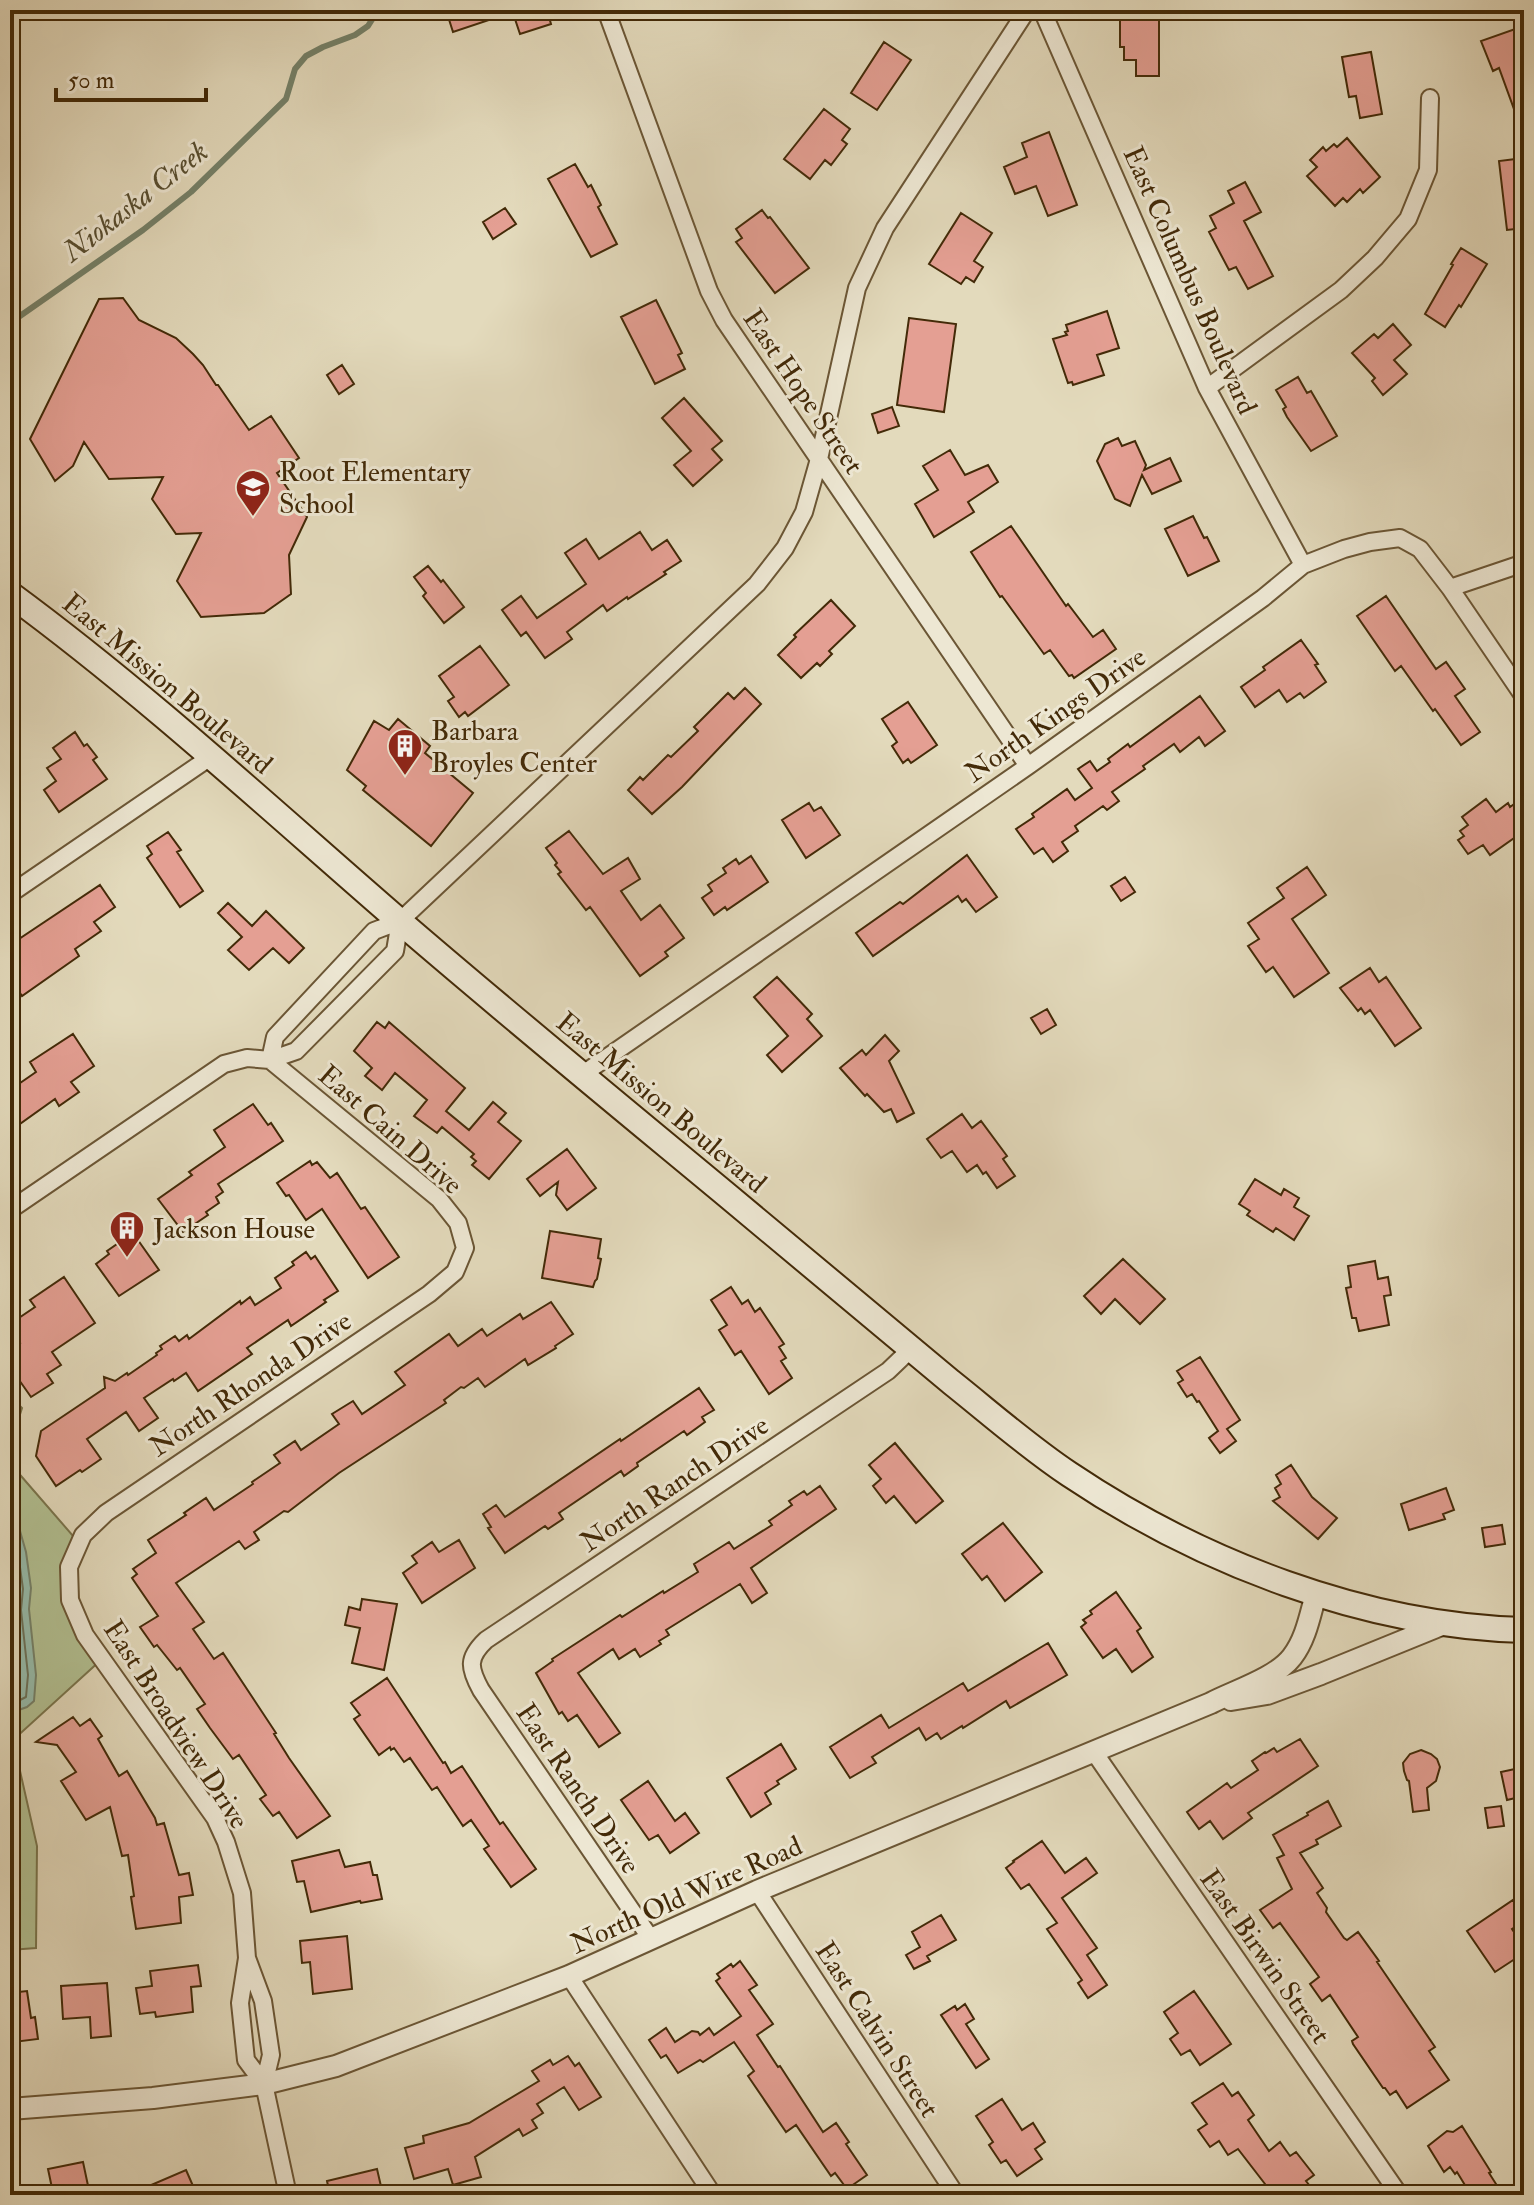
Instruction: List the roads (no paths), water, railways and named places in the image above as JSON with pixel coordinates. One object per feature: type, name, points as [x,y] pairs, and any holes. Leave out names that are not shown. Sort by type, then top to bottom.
[{"type":"main road","name":"East Mission Boulevard","points":[[10,594],[85,650],[212,756],[400,921],[911,1349],[1044,1456],[1113,1503],[1165,1531],[1220,1557],[1316,1594],[1444,1624],[1524,1630]]},
{"type":"street","name":"East Hope Street","points":[[606,10],[709,291],[724,320],[1028,766]]},
{"type":"street","points":[[270,1060],[275,1037],[374,931],[400,921],[757,584],[785,548],[804,512],[862,276],[885,228],[1027,10]]},
{"type":"street","name":"East Columbus Boulevard","points":[[1042,10],[1207,388],[1303,565]]},
{"type":"street","points":[[1207,388],[1341,290],[1375,258],[1408,219],[1428,170],[1430,98]]},
{"type":"street","name":"North Kings Drive","points":[[583,1074],[1028,766],[1263,598],[1303,565],[1357,546],[1400,538],[1420,549],[1524,697]]},
{"type":"street","points":[[1450,588],[1524,563]]},
{"type":"street","points":[[10,894],[212,756]]},
{"type":"street","points":[[10,1210],[224,1064],[247,1058],[270,1060],[296,1051],[395,951],[400,921]]},
{"type":"street","name":"East Cain Drive","points":[[270,1060],[439,1199],[458,1223],[465,1248]]},
{"type":"street","name":"North Rhonda Drive","points":[[69,1567],[83,1535],[106,1513],[429,1294],[455,1272],[465,1248]]},
{"type":"street","name":"North Ranch Drive","points":[[471,1663],[477,1649],[486,1640],[888,1371],[911,1349]]},
{"type":"street","name":"East Broadview Drive","points":[[69,1567],[70,1600],[85,1635],[215,1818],[226,1842],[242,1893],[247,1958],[240,2003],[246,2060],[264,2084],[288,2195]]},
{"type":"street","name":"North Old Wire Road","points":[[10,2109],[153,2098],[264,2084],[336,2066],[569,1976],[757,1891],[1211,1703],[1277,1671],[1291,1658],[1303,1639],[1316,1594]]},
{"type":"street","points":[[1211,1703],[1267,1694],[1444,1624]]},
{"type":"street","name":"East Ranch Drive","points":[[471,1663],[481,1690],[651,1939]]},
{"type":"street","name":"East Birwin Street","points":[[1094,1752],[1393,2193]]},
{"type":"street","name":"East Calvin Street","points":[[757,1891],[956,2195]]},
{"type":"street","name":"East Broadview Drive","points":[[247,1958],[263,2001],[271,2055],[264,2084]]},
{"type":"street","points":[[569,1976],[713,2195]]},
{"type":"water","points":[[10,1496],[26,1552],[36,1675],[34,1701],[10,1713]]},
{"type":"waterway","name":"Niokaska Creek","points":[[10,323],[143,230],[191,192],[286,99],[295,69],[306,56],[355,35],[368,26],[378,10]]},
{"type":"place","name":"Root Elementary School","points":[[253,518]]},
{"type":"place","name":"Barbara Broyles Center","points":[[405,777]]},
{"type":"place","name":"Jackson House","points":[[127,1259]]}]
